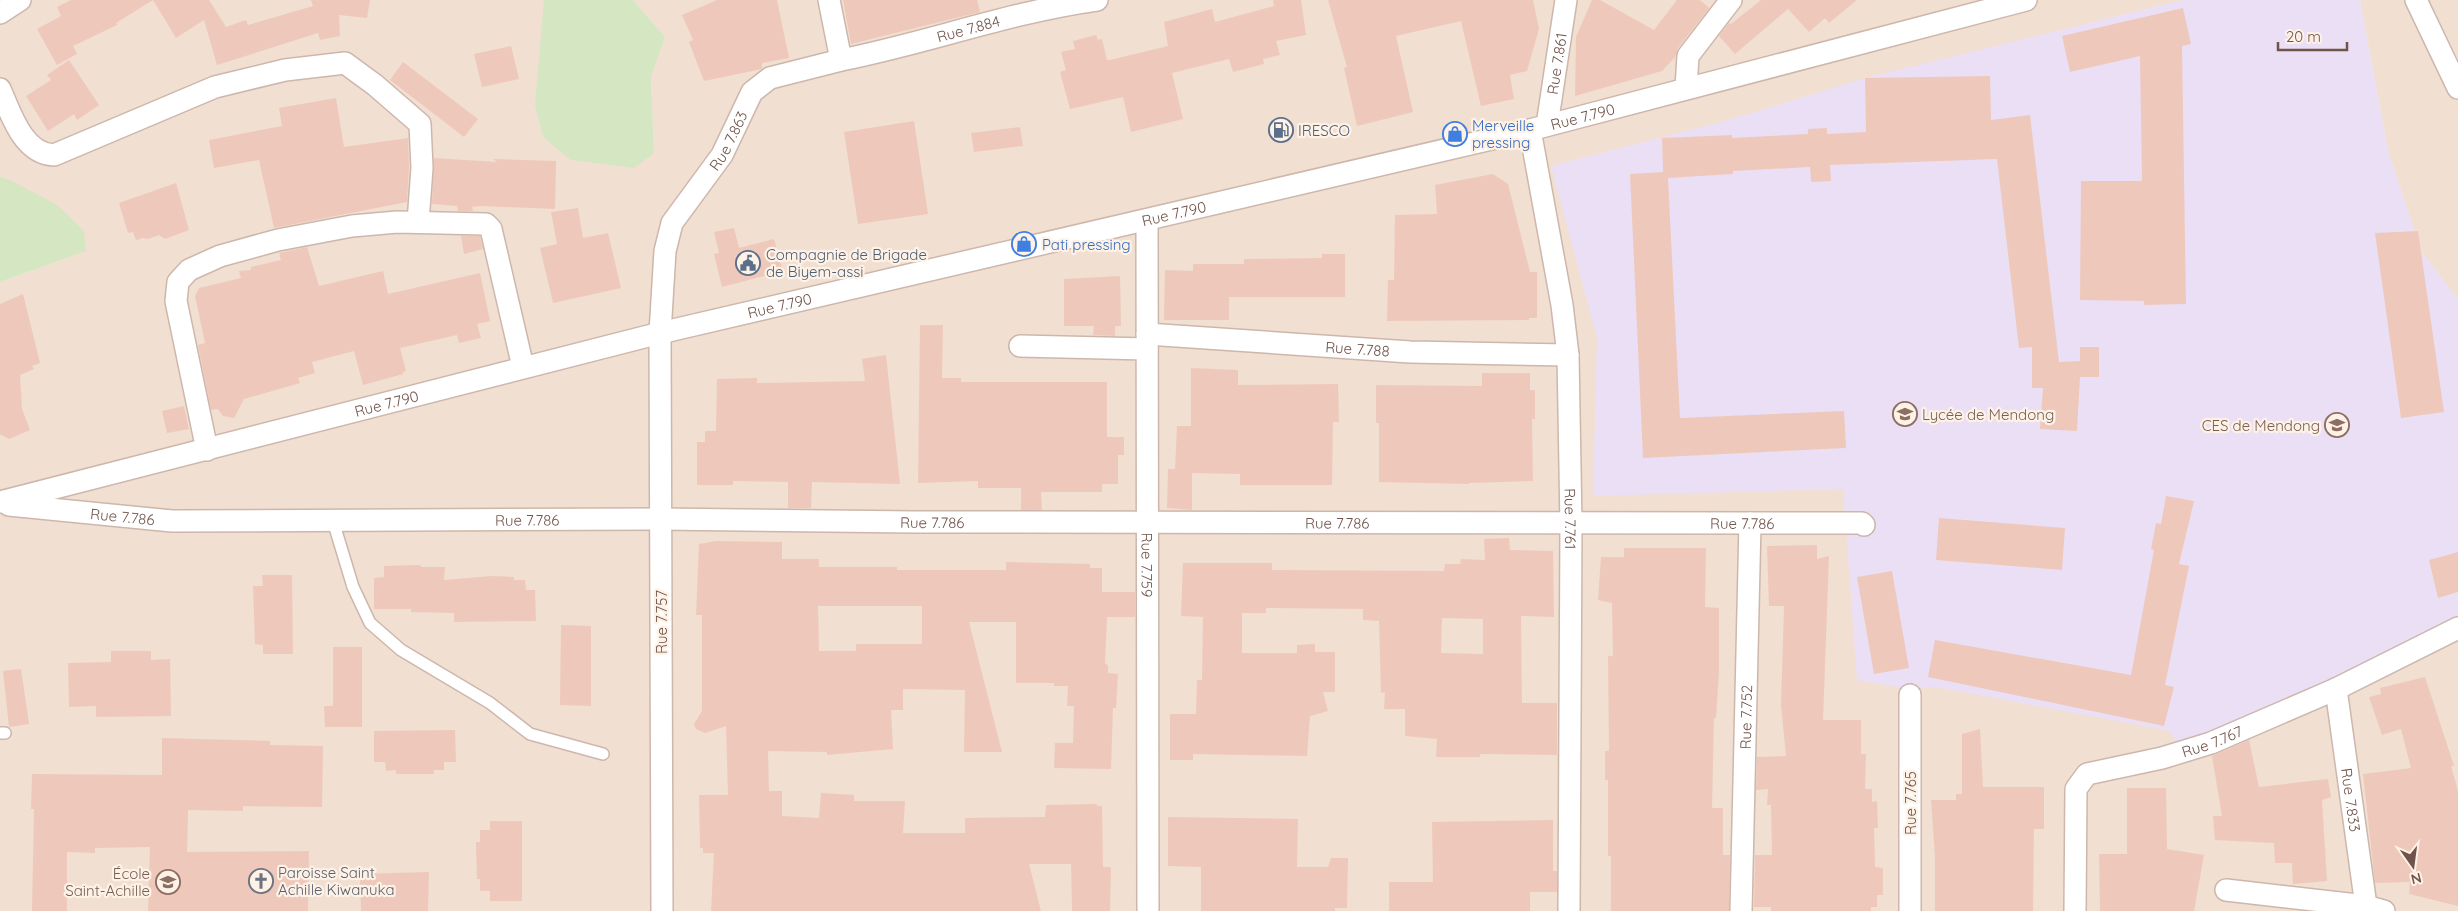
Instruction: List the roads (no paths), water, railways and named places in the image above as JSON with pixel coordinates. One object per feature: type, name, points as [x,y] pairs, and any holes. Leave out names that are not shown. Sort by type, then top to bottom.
[{"type":"street","points":[[0,13],[20,0]]},
{"type":"street","points":[[829,0],[841,60]]},
{"type":"street","name":"Rue 7.884","points":[[841,60],[878,53],[1051,6],[1097,0]]},
{"type":"street","name":"Rue 7.861","points":[[1538,128],[1566,0]]},
{"type":"street","points":[[1686,88],[1688,56],[1731,0]]},
{"type":"street","name":"Rue 7.790","points":[[0,503],[660,333],[1538,128],[2026,0]]},
{"type":"street","points":[[2416,0],[2458,88]]},
{"type":"street","name":"Rue 7.863","points":[[660,333],[665,251],[672,223],[722,156],[752,92],[770,78],[841,60]]},
{"type":"street","points":[[0,89],[18,128],[34,150],[54,155],[215,87],[285,70],[345,63],[375,85],[420,124],[422,168],[418,222]]},
{"type":"street","name":"Rue 7.761","points":[[1538,128],[1568,356],[1571,524],[1569,911]]},
{"type":"street","name":"Rue 7.759","points":[[1147,220],[1148,911]]},
{"type":"street","points":[[207,450],[176,302],[178,282],[188,270],[220,256],[278,240],[352,226],[418,222],[475,222],[486,224],[491,229],[523,367]]},
{"type":"street","name":"Rue 7.757","points":[[660,333],[662,911]]},
{"type":"street","name":"Rue 7.788","points":[[1020,346],[1147,342],[1568,356]]},
{"type":"street","name":"Rue 7.786","points":[[0,503],[172,521],[660,519],[1571,524],[1862,523],[1864,525]]},
{"type":"street","name":"Rue 7.752","points":[[1741,911],[1750,523]]},
{"type":"street","name":"Rue 7.767","points":[[2075,911],[2076,789],[2087,774],[2162,758],[2211,744],[2336,689],[2458,628]]},
{"type":"street","name":"Rue 7.833","points":[[2336,689],[2371,909]]},
{"type":"street","name":"Rue 7.765","points":[[1910,695],[1910,911]]},
{"type":"street","points":[[2226,890],[2371,909]]},
{"type":"lane","points":[[333,521],[353,587],[370,623],[401,650],[490,702],[530,734],[603,754]]},
{"type":"place","name":"IRESCO","points":[[1281,130]]},
{"type":"place","name":"Merveille pressing","points":[[1455,134]]},
{"type":"place","name":"Pati pressing","points":[[1024,244]]},
{"type":"place","name":"Compagnie de Brigade de Biyem-assi","points":[[748,263]]},
{"type":"place","name":"Lycée de Mendong","points":[[1905,414]]},
{"type":"place","name":"CES de Mendong","points":[[2337,425]]},
{"type":"place","name":"Paroisse Saint Achille Kiwanuka","points":[[261,881]]},
{"type":"place","name":"École Saint-Achille","points":[[168,882]]}]
